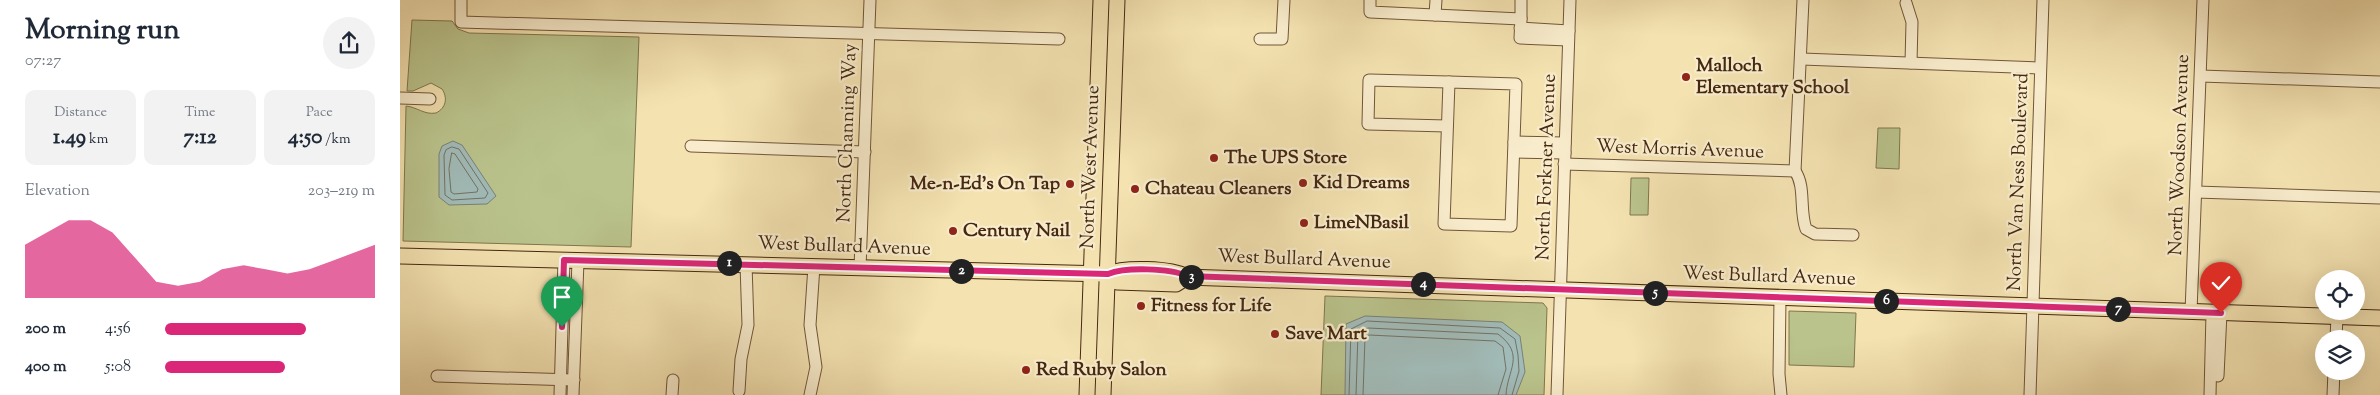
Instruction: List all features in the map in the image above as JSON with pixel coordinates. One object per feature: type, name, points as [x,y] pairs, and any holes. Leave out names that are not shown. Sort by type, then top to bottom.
[{"type":"main road","name":"North West Avenue","points":[[1087,395],[1101,0]]},
{"type":"main road","points":[[1107,0],[1106,60],[1110,69],[1115,71]]},
{"type":"main road","name":"North West Avenue","points":[[1103,395],[1117,0]]},
{"type":"main road","name":"West Bullard Avenue","points":[[400,256],[1091,273],[1108,274],[1117,282],[1176,284],[1187,276],[2315,315]]},
{"type":"main road","name":"West Bullard Avenue","points":[[2365,317],[2380,318]]},
{"type":"street","points":[[461,0],[461,22],[1059,39]]},
{"type":"street","name":"North Channing Way","points":[[860,268],[870,0]]},
{"type":"street","points":[[1260,39],[1282,39],[1284,0]]},
{"type":"street","points":[[1435,15],[1436,0]]},
{"type":"street","points":[[1520,28],[1521,0]]},
{"type":"street","name":"North Forkner Avenue","points":[[1557,395],[1570,0]]},
{"type":"street","points":[[1803,0],[1802,59],[1795,171],[1800,178],[1803,216],[1806,229],[1815,234],[1853,235]]},
{"type":"street","name":"North Van Ness Boulevard","points":[[2030,395],[2042,0]]},
{"type":"street","name":"North Woodson Avenue","points":[[2191,312],[2203,0]]},
{"type":"street","points":[[1906,3],[1912,22],[1911,63]]},
{"type":"street","points":[[1370,6],[1568,36]]},
{"type":"street","points":[[1802,59],[2040,68]]},
{"type":"street","points":[[2201,76],[2380,82]]},
{"type":"street","points":[[1447,126],[1368,124],[1369,80],[1449,82],[1516,84],[1511,226],[1444,224],[1449,82]]},
{"type":"street","points":[[400,98],[430,99]]},
{"type":"street","points":[[691,146],[865,152]]},
{"type":"street","name":"West Morris Avenue","points":[[1514,147],[1565,153],[1795,171]]},
{"type":"street","points":[[2196,192],[2380,198]]},
{"type":"street","points":[[560,395],[571,260]]},
{"type":"street","points":[[571,260],[573,395]]},
{"type":"street","points":[[739,391],[740,359],[748,326],[746,264]]},
{"type":"street","points":[[810,395],[816,367],[810,325],[814,266]]},
{"type":"street","points":[[1780,298],[1779,374],[1781,395]]},
{"type":"street","points":[[2210,395],[2214,378],[2216,313]]},
{"type":"street","points":[[437,376],[574,380]]},
{"type":"street","points":[[2214,378],[2218,395]]},
{"type":"street","points":[[672,395],[673,380]]},
{"type":"street","points":[[2333,395],[2334,380]]},
{"type":"green space","points":[[412,20],[452,21],[458,29],[469,33],[639,37],[631,247],[403,241],[406,106],[428,113],[436,113],[445,103],[442,89],[431,83],[413,91],[407,91]]},
{"type":"green space","points":[[1878,128],[1900,128],[1899,169],[1876,168]]},
{"type":"green space","points":[[1631,178],[1649,178],[1648,215],[1630,215]]},
{"type":"green space","points":[[1325,296],[1543,303],[1547,308],[1544,395],[1321,395]]},
{"type":"green space","points":[[1789,311],[1856,313],[1854,367],[1789,365]]},
{"type":"water","points":[[453,141],[462,145],[496,196],[487,204],[449,205],[439,197],[439,154],[442,146]]},
{"type":"water","points":[[1365,316],[1502,322],[1520,336],[1525,372],[1516,395],[1345,395],[1346,324]]},
{"type":"place","name":"Malloch Elementary School","points":[[1686,77]]},
{"type":"place","name":"The UPS Store","points":[[1214,158]]},
{"type":"place","name":"Kid Dreams","points":[[1303,183]]},
{"type":"place","name":"Me-n-Ed's On Tap","points":[[1070,184]]},
{"type":"place","name":"Chateau Cleaners","points":[[1135,189]]},
{"type":"place","name":"LimeNBasil","points":[[1304,223]]},
{"type":"place","name":"Century Nail","points":[[953,231]]},
{"type":"place","name":"Fitness for Life","points":[[1141,306]]},
{"type":"place","name":"Save Mart","points":[[1275,334]]},
{"type":"place","name":"Red Ruby Salon","points":[[1026,370]]},
{"type":"route","points":[[562,327],[564,260],[1108,274],[1118,270],[1177,272],[1187,276],[2221,313]]}]
